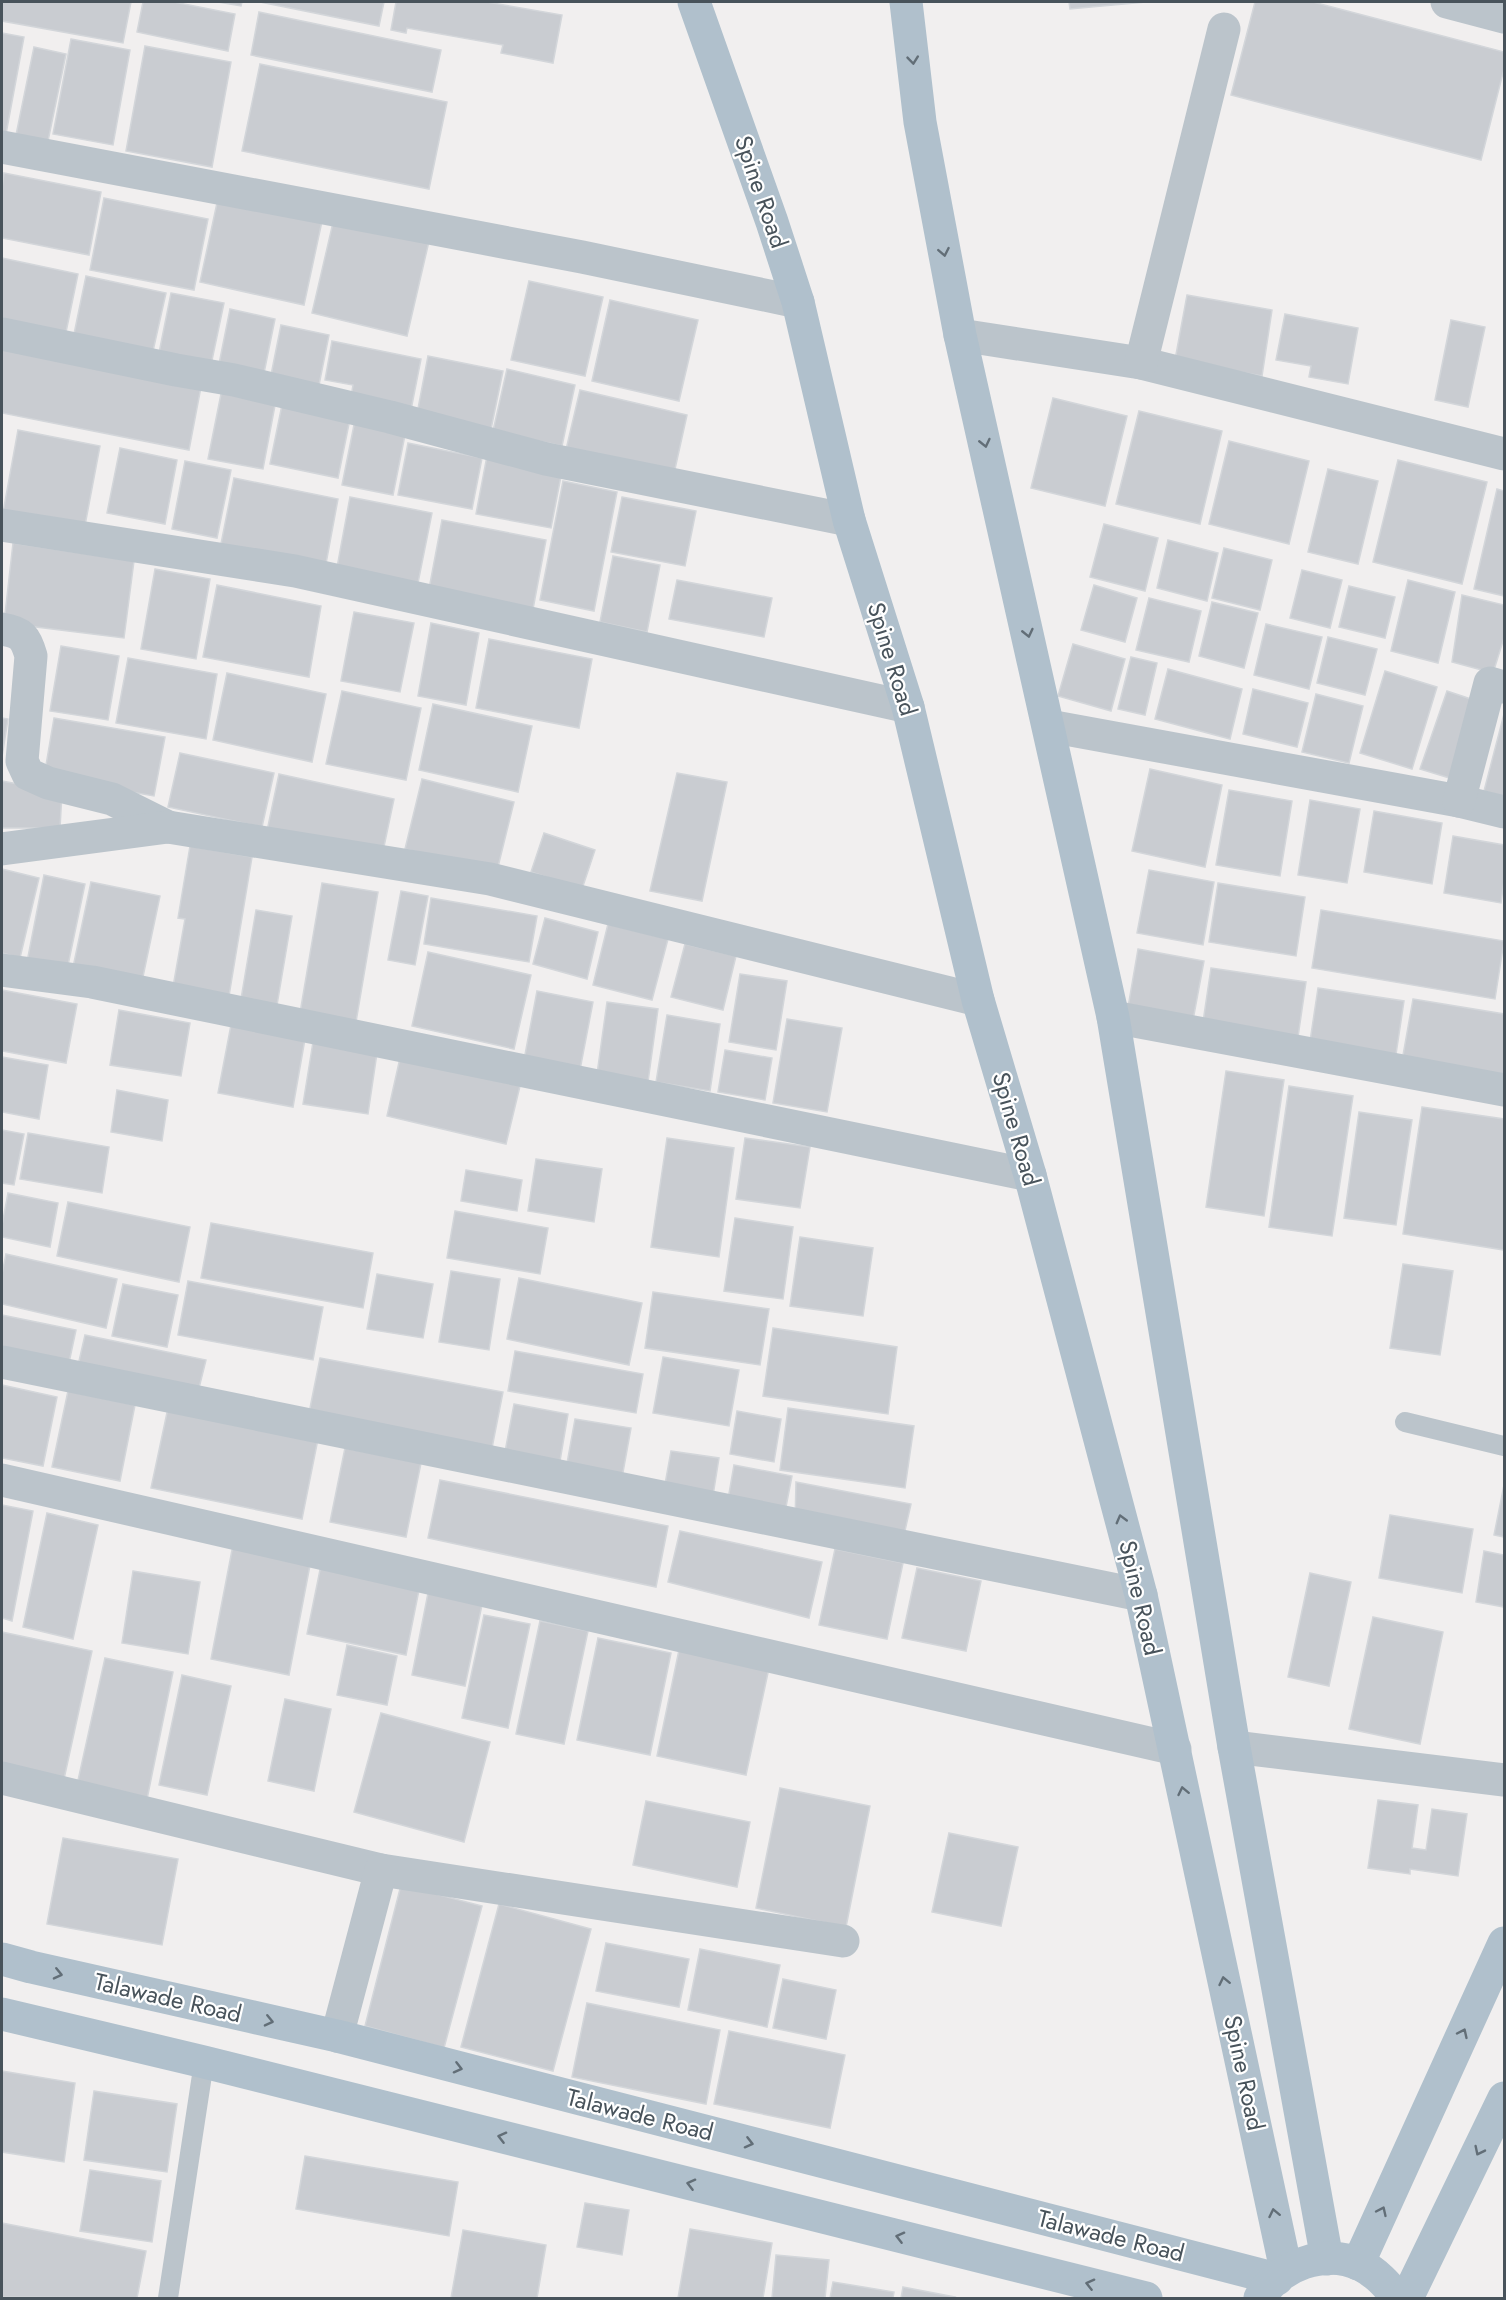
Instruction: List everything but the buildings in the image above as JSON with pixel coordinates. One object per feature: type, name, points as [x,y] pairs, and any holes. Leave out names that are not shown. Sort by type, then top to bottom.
[{"type":"main road","name":"Spine Road","points":[[694,2],[798,302],[849,520],[908,707],[978,1000],[1030,1175],[1141,1595],[1234,2029],[1274,2282]]},
{"type":"main road","name":"Spine Road","points":[[906,2],[920,122],[960,334],[1113,1017],[1234,1747],[1283,2018],[1342,2262]]},
{"type":"main road","points":[[1342,2262],[1504,1943]]},
{"type":"main road","name":"Talawade Road","points":[[2,1962],[337,2036],[1274,2282]]},
{"type":"main road","points":[[2,2014],[204,2062],[1146,2298]]},
{"type":"main road","points":[[1234,2029],[1283,2018]]},
{"type":"main road","points":[[1407,2298],[1504,2098]]},
{"type":"main road","points":[[1274,2282],[1312,2260],[1342,2262],[1384,2280],[1398,2298]]},
{"type":"street","points":[[1447,2],[1504,17]]},
{"type":"street","points":[[1141,363],[1224,29]]},
{"type":"street","points":[[2,147],[582,257],[798,302]]},
{"type":"street","points":[[2,334],[234,380],[390,417],[546,459],[849,520]]},
{"type":"street","points":[[960,334],[1141,363],[1504,454]]},
{"type":"street","points":[[2,525],[295,571],[908,707]]},
{"type":"street","points":[[2,628],[12,630],[26,640],[31,656],[22,761],[28,774],[48,783],[112,799],[168,827]]},
{"type":"street","points":[[1459,801],[1490,683],[1504,687]]},
{"type":"street","points":[[1049,726],[1459,801],[1504,812]]},
{"type":"street","points":[[2,849],[168,827],[490,879],[978,1000]]},
{"type":"street","points":[[2,970],[92,982],[1030,1175]]},
{"type":"street","points":[[1113,1017],[1504,1090]]},
{"type":"street","points":[[2,1362],[1141,1595]]},
{"type":"street","points":[[2,1480],[1175,1749]]},
{"type":"street","points":[[1234,1747],[1504,1780]]},
{"type":"street","points":[[2,1778],[381,1870],[843,1941]]},
{"type":"street","points":[[337,2036],[381,1870]]},
{"type":"lane","points":[[1405,1422],[1504,1446]]},
{"type":"lane","points":[[168,2298],[204,2062]]}]
